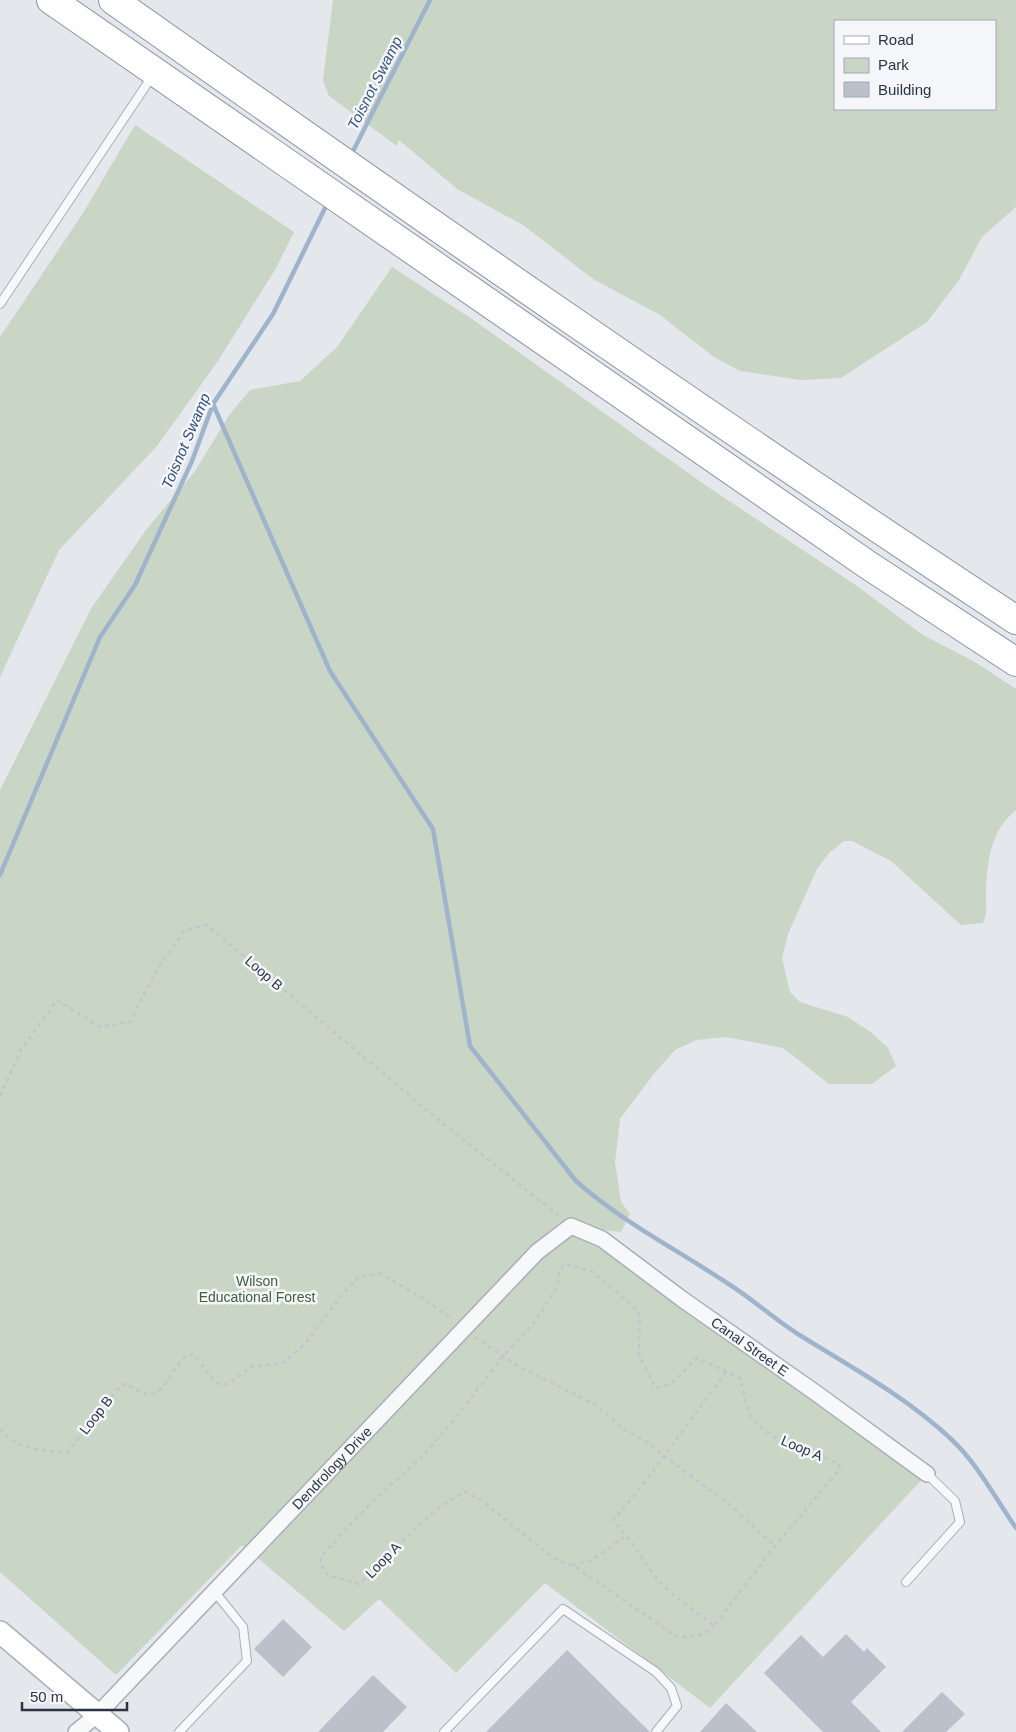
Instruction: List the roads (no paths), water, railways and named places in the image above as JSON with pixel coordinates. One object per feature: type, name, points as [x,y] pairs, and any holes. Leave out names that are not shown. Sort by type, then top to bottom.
[{"type":"highway","points":[[51,0],[308,180],[868,565],[1016,662]]},
{"type":"highway","points":[[112,0],[326,150],[888,536],[1016,620]]},
{"type":"main road","points":[[0,1632],[118,1732]]},
{"type":"street","name":"Dendrology Drive","points":[[76,1732],[97,1715],[537,1252],[570,1226]]},
{"type":"street","name":"Canal Street E","points":[[570,1226],[602,1240],[927,1474]]},
{"type":"lane","points":[[0,304],[154,72]]},
{"type":"lane","points":[[906,1582],[960,1522],[955,1501],[927,1474]]},
{"type":"lane","points":[[179,1732],[247,1661],[243,1627],[214,1591]]},
{"type":"lane","points":[[444,1732],[563,1609],[656,1672],[671,1688],[677,1706],[656,1732]]},
{"type":"waterway","name":"Toisnot Swamp","points":[[350,157],[430,0]]},
{"type":"waterway","name":"Toisnot Swamp","points":[[0,875],[100,637],[135,585],[192,461],[213,404],[273,314],[328,202]]},
{"type":"waterway","points":[[213,404],[330,671],[433,829],[470,1046],[576,1181],[631,1222],[737,1289],[791,1330],[879,1384],[934,1424],[969,1459],[1016,1528]]},
{"type":"park label","name":"Wilson Educational Forest","points":[[257,1289]]}]
